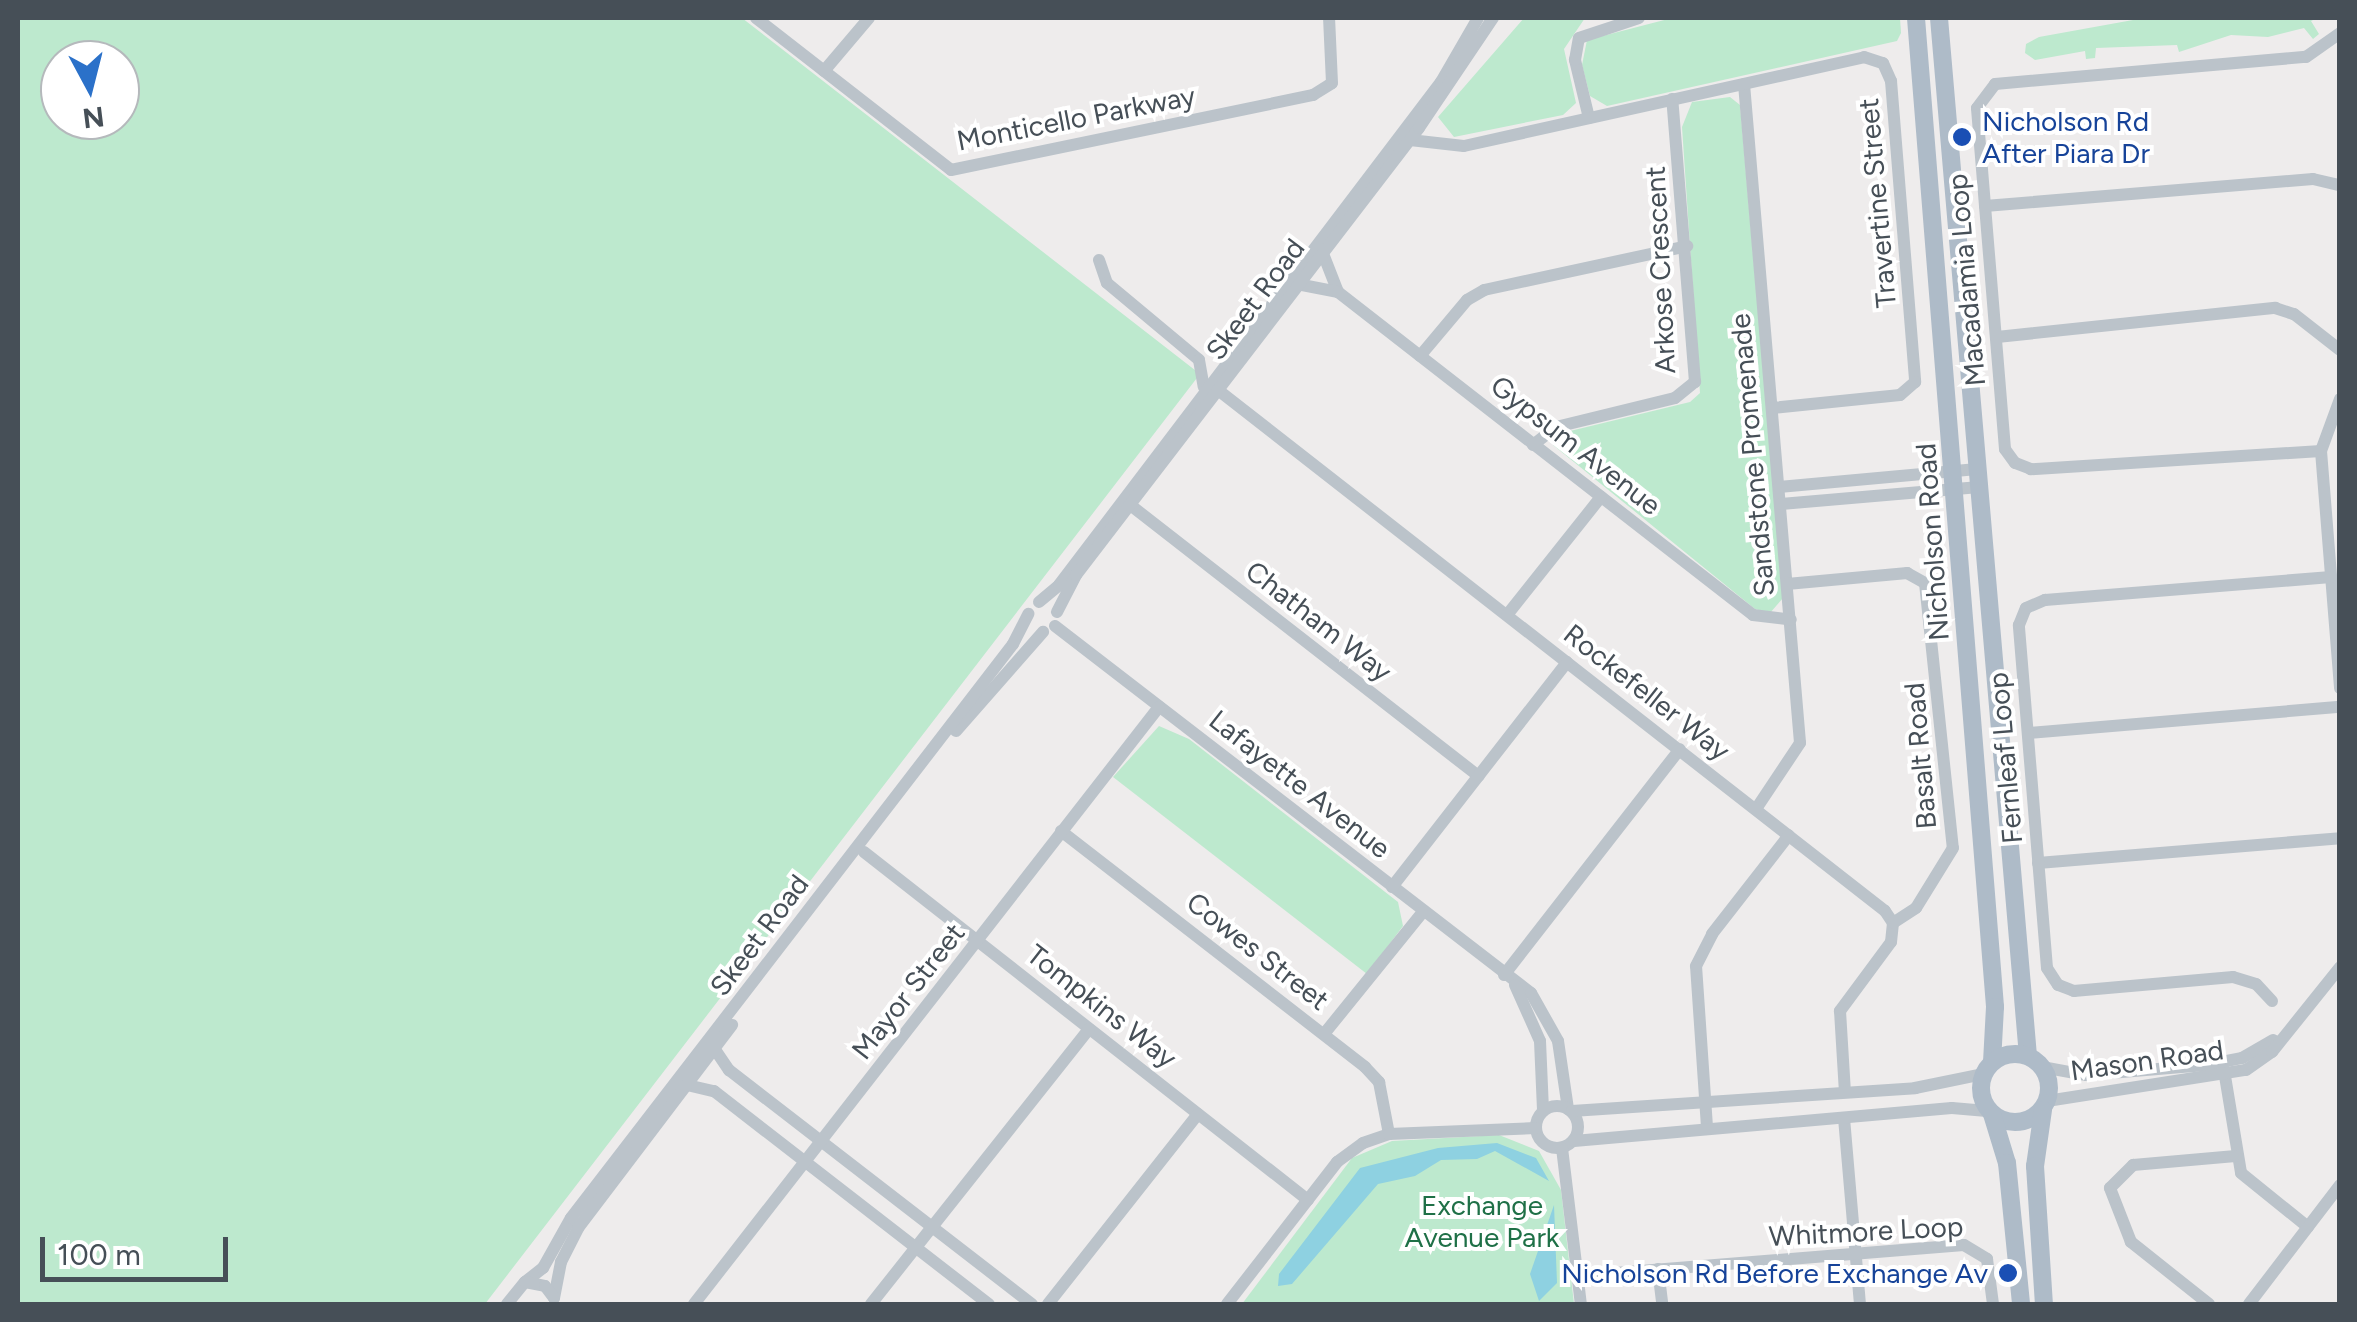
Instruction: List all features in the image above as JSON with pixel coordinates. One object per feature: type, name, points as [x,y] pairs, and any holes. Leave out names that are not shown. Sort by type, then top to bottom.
[{"type":"main road","name":"Nicholson Road","points":[[1916,18],[1995,1007],[1988,1068],[1980,1090],[1991,1112],[2009,1175],[2021,1304]]},
{"type":"main road","name":"Nicholson Road","points":[[1938,18],[2035,1061],[2045,1106],[2035,1166],[2044,1304]]},
{"type":"main road","points":[[1988,1068],[2009,1054],[2035,1061]]},
{"type":"main road","points":[[1991,1112],[2022,1122],[2045,1106]]},
{"type":"street","name":"Monticello Parkway","points":[[756,18],[952,170],[1313,95],[1332,83],[1329,18]]},
{"type":"street","points":[[824,71],[870,18]]},
{"type":"street","name":"Skeet Road","points":[[555,1302],[561,1262],[578,1228],[1011,661],[1052,623],[1211,388],[1227,357],[1440,82],[1478,18]]},
{"type":"street","name":"Skeet Road","points":[[507,1304],[525,1282],[544,1268],[571,1218],[1012,644],[1028,614],[1058,585],[1410,140],[1493,18]]},
{"type":"street","points":[[1589,118],[1575,60],[1579,38],[1638,18]]},
{"type":"street","name":"Macadamia Loop","points":[[2321,450],[2031,470],[2014,463],[2005,449],[1977,108],[1988,87],[2306,57],[2340,33]]},
{"type":"street","name":"Travertine Street","points":[[1410,140],[1464,146],[1864,57],[1882,63],[1892,81],[1915,382],[1900,396],[1773,408]]},
{"type":"street","name":"Sandstone Promenade","points":[[1744,84],[1800,744],[1756,809]]},
{"type":"street","name":"Arkose Crescent","points":[[1534,444],[1556,427],[1675,398],[1694,382],[1687,246],[1672,99]]},
{"type":"street","points":[[1430,113],[1437,132],[1464,146]]},
{"type":"street","points":[[1986,206],[2313,178],[2340,185]]},
{"type":"street","points":[[1420,356],[1467,300],[1484,290],[1687,246]]},
{"type":"street","points":[[1322,251],[1338,292]]},
{"type":"street","points":[[1099,260],[1107,283],[1205,367],[1211,388]]},
{"type":"street","name":"Gypsum Avenue","points":[[1298,284],[1338,292],[1753,615],[1791,620]]},
{"type":"street","points":[[1996,336],[2274,308],[2294,314],[2340,350]]},
{"type":"street","points":[[1181,343],[1200,354],[1227,357]]},
{"type":"street","name":"Rockefeller Way","points":[[1211,388],[1680,749],[1882,908],[1893,924]]},
{"type":"street","points":[[2340,399],[2321,450],[2340,688]]},
{"type":"street","points":[[1780,487],[1978,478]]},
{"type":"street","points":[[1781,504],[1955,479]]},
{"type":"street","points":[[1508,615],[1601,497]]},
{"type":"street","name":"Chatham Way","points":[[1129,504],[1479,776]]},
{"type":"street","name":"Basalt Road","points":[[1788,584],[1907,573],[1925,583],[1953,848],[1948,867],[1916,908],[1893,924]]},
{"type":"street","name":"Fernleaf Loop","points":[[2272,1001],[2256,984],[2232,978],[2074,991],[2058,985],[2047,968],[2019,626],[2026,608],[2044,600],[2330,577]]},
{"type":"street","points":[[1028,614],[1032,628],[1052,623],[1039,602]]},
{"type":"street","name":"Lafayette Avenue","points":[[1052,623],[1422,913],[1531,993],[1554,1028],[1570,1110]]},
{"type":"street","points":[[1392,888],[1567,662]]},
{"type":"street","name":"Mayor Street","points":[[694,1304],[1159,707]]},
{"type":"street","points":[[2028,732],[2340,707]]},
{"type":"street","points":[[1509,978],[1680,749]]},
{"type":"street","name":"Cowes Street","points":[[1061,831],[1324,1034],[1379,1082],[1389,1134]]},
{"type":"street","points":[[1707,1127],[1696,966],[1712,934],[1789,835]]},
{"type":"street","points":[[2038,863],[2340,838]]},
{"type":"street","name":"Tompkins Way","points":[[864,852],[1308,1200]]},
{"type":"street","points":[[1324,1034],[1422,913]]},
{"type":"street","points":[[1845,1092],[1840,1011],[1892,942],[1893,924]]},
{"type":"street","name":"Mason Road","points":[[2045,1106],[2226,1077],[2260,1063],[2340,967]]},
{"type":"street","name":"Lafayette Avenue","points":[[1509,978],[1540,1041],[1543,1111]]},
{"type":"street","name":"Mason Road","points":[[2035,1061],[2086,1074],[2222,1062],[2265,1047],[2293,1024]]},
{"type":"street","points":[[872,1304],[1089,1030]]},
{"type":"street","points":[[714,1048],[729,1070],[1032,1304]]},
{"type":"street","points":[[2222,1062],[2236,1156],[2249,1183],[2308,1227]]},
{"type":"street","points":[[1988,1068],[1940,1085],[1706,1104],[1543,1111],[1536,1128],[1543,1142],[1568,1144],[1707,1127],[1952,1108],[1991,1112]]},
{"type":"street","points":[[686,1085],[712,1089],[989,1304]]},
{"type":"street","points":[[1570,1110],[1578,1125],[1568,1144],[1580,1304]]},
{"type":"street","points":[[1048,1304],[1198,1114]]},
{"type":"street","points":[[1844,1118],[1860,1304]]},
{"type":"street","points":[[1227,1304],[1347,1154],[1389,1134],[1536,1128]]},
{"type":"street","points":[[2209,1304],[2131,1242],[2110,1188],[2133,1164],[2236,1156]]},
{"type":"street","points":[[2249,1304],[2340,1185]]},
{"type":"street","name":"Whitmore Loop","points":[[1578,1276],[1970,1246],[1987,1259],[1993,1304]]},
{"type":"street","points":[[1658,1269],[1662,1304]]},
{"type":"street","points":[[525,1282],[540,1283],[555,1302]]},
{"type":"green space","points":[[18,18],[742,18],[1200,374],[485,1304],[18,1304]]},
{"type":"green space","points":[[1524,18],[1585,18],[1564,49],[1576,103],[1563,115],[1454,137],[1438,117]]},
{"type":"green space","points":[[1672,18],[1900,18],[1901,33],[1897,41],[1607,106],[1590,96],[1582,65],[1587,40]]},
{"type":"green space","points":[[2144,18],[2317,18],[2311,21],[2319,34],[2313,39],[2304,28],[2268,37],[2231,35],[2179,52],[2177,45],[2096,48],[2095,58],[2086,59],[2085,51],[2035,60],[2025,53],[2026,44],[2039,37]]},
{"type":"green space","points":[[1730,97],[1740,105],[1783,598],[1770,613],[1755,609],[1553,445],[1566,432],[1690,402],[1700,393],[1682,127],[1692,102]]},
{"type":"green space","points":[[1159,726],[1189,739],[1398,902],[1403,926],[1367,974],[1113,777]]},
{"type":"green space","name":"Exchange Avenue Park","points":[[1499,1135],[1539,1151],[1561,1190],[1574,1304],[1242,1304],[1352,1158],[1392,1141]]},
{"type":"water","points":[[1497,1143],[1536,1158],[1549,1181],[1495,1151],[1477,1159],[1441,1160],[1415,1176],[1378,1184],[1292,1284],[1278,1286],[1279,1274],[1360,1168],[1438,1148]]},
{"type":"water","points":[[1554,1205],[1557,1283],[1539,1301],[1530,1274]]},
{"type":"place","name":"Nicholson Rd After Piara Dr","points":[[1962,137]]},
{"type":"place","name":"Nicholson Rd Before Exchange Av","points":[[2008,1273]]}]
